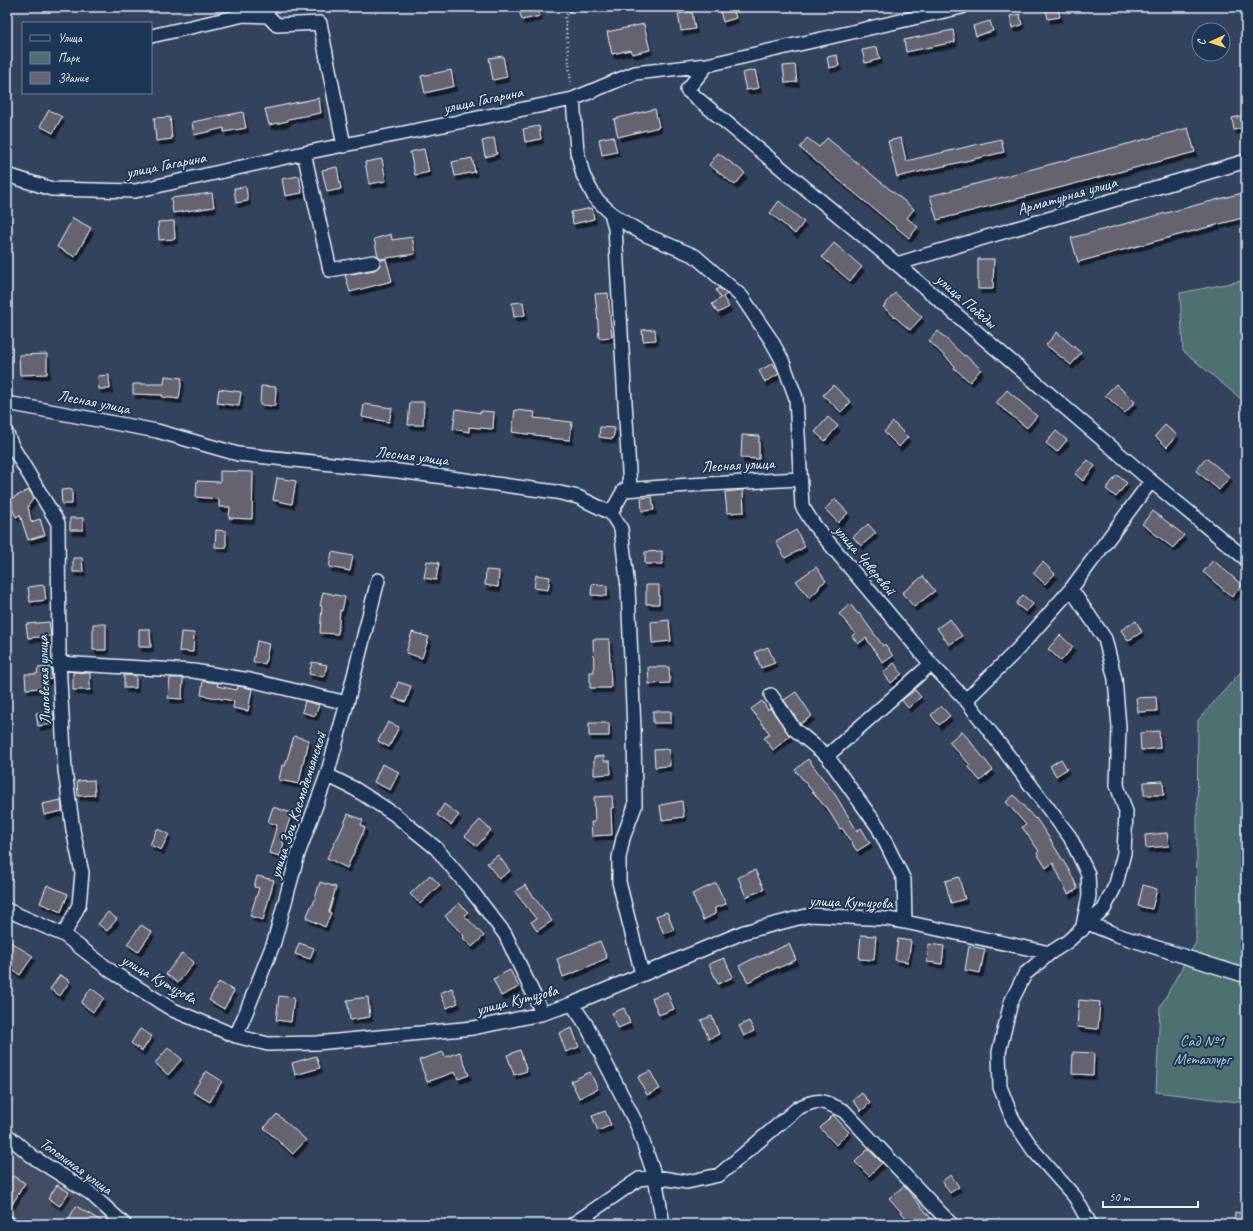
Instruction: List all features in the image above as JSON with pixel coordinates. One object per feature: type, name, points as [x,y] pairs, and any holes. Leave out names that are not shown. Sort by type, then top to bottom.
[{"type":"street","name":"улица Гагарина","points":[[7,174],[52,189],[135,191],[304,153],[572,99],[635,73],[707,65],[962,7]]},
{"type":"street","points":[[152,36],[267,11],[276,25],[320,23],[344,146]]},
{"type":"street","name":"улица Победы","points":[[707,65],[687,90],[897,264],[1151,481],[1246,559]]},
{"type":"street","name":"улица Чеверевой","points":[[572,99],[577,152],[583,175],[595,198],[611,213],[627,224],[646,235],[695,256],[742,297],[767,334],[782,360],[796,398],[802,506],[814,525],[930,664],[966,700],[1070,837],[1088,874],[1089,896],[1085,927]]},
{"type":"street","points":[[304,153],[330,270],[373,262]]},
{"type":"street","name":"Арматурная улица","points":[[897,264],[1246,161]]},
{"type":"street","points":[[611,213],[615,228],[630,489],[624,490],[611,513],[621,529],[628,588],[634,730],[635,806],[623,838],[619,858],[620,882],[642,974]]},
{"type":"street","name":"Лесная улица","points":[[7,403],[157,431],[238,454],[398,471],[556,492],[578,497],[611,513]]},
{"type":"street","name":"Липовская улица","points":[[7,434],[12,446],[58,523],[59,662],[65,770],[73,830],[82,873],[79,905],[64,935]]},
{"type":"street","name":"Лесная улица","points":[[630,489],[690,484],[800,479]]},
{"type":"street","points":[[966,700],[1017,650],[1071,589],[1151,481]]},
{"type":"street","name":"улица Зои Космодемьянской","points":[[236,1036],[274,942],[298,854],[327,775],[378,580]]},
{"type":"street","points":[[1071,589],[1105,639],[1115,679],[1119,727],[1117,785],[1126,812],[1124,853],[1116,884],[1104,909],[1085,927],[1025,974],[1011,1002],[999,1052],[1000,1087],[1014,1120],[1034,1152],[1075,1197],[1090,1224]]},
{"type":"street","points":[[59,662],[193,672],[250,680],[347,703]]},
{"type":"street","points":[[827,756],[930,664]]},
{"type":"street","points":[[771,695],[794,729],[827,756],[878,827],[904,880],[905,922]]},
{"type":"street","points":[[327,775],[355,789],[394,814],[436,848],[505,934],[539,1006],[541,1014]]},
{"type":"street","name":"улица Кутузова","points":[[7,910],[64,935],[111,971],[173,1010],[236,1036],[268,1044],[317,1043],[473,1028],[541,1014],[572,1004],[744,932],[810,915],[888,919],[1050,953]]},
{"type":"street","points":[[1085,927],[1116,935],[1246,976]]},
{"type":"street","points":[[572,1004],[587,1026],[637,1125],[654,1177],[663,1224]]},
{"type":"street","points":[[573,1224],[639,1179],[654,1177],[687,1182],[719,1175],[798,1108],[812,1101],[823,1101],[844,1111],[950,1224]]},
{"type":"street","name":"Тополиная улица","points":[[7,1135],[33,1157],[90,1193],[124,1224]]},
{"type":"path","points":[[572,99],[565,17],[573,7]]},
{"type":"shaded area","points":[[7,1140],[114,1224],[7,1224]]},
{"type":"green space","points":[[1246,280],[1246,403],[1183,351],[1180,293]]},
{"type":"green space","name":"Сад №1 Металлург","points":[[1246,666],[1246,1103],[1156,1092],[1160,1007],[1196,942],[1198,720]]},
{"type":"building","points":[[518,7],[538,7],[540,16],[522,20]]},
{"type":"building","points":[[719,7],[733,7],[736,18],[723,22]]},
{"type":"building","points":[[1058,7],[1060,17],[1048,19],[1046,9]]},
{"type":"building","points":[[692,12],[695,29],[681,31],[678,14]]},
{"type":"building","points":[[1020,14],[1022,25],[1012,28],[1010,16]]},
{"type":"building","points":[[990,21],[993,31],[976,36],[973,26]]},
{"type":"building","points":[[644,24],[650,50],[632,54],[630,50],[612,54],[607,32]]},
{"type":"building","points":[[953,30],[955,42],[906,52],[904,40]]},
{"type":"building","points":[[877,47],[880,59],[865,63],[862,50]]},
{"type":"building","points":[[837,55],[839,66],[829,68],[827,57]]},
{"type":"building","points":[[503,56],[507,77],[493,80],[489,58]]},
{"type":"building","points":[[795,65],[797,82],[785,83],[783,66]]},
{"type":"building","points":[[451,70],[454,86],[425,93],[421,76]]},
{"type":"building","points":[[755,70],[759,88],[746,90],[742,73]]},
{"type":"building","points":[[319,98],[321,113],[288,119],[288,121],[269,125],[265,109]]},
{"type":"building","points":[[655,109],[659,127],[618,137],[614,119]]},
{"type":"building","points":[[49,110],[62,117],[53,133],[40,126]]},
{"type":"building","points":[[243,112],[246,128],[224,132],[224,128],[194,135],[192,122]]},
{"type":"building","points":[[1246,115],[1246,127],[1234,130],[1232,118]]},
{"type":"building","points":[[170,117],[172,139],[156,141],[154,118]]},
{"type":"building","points":[[539,126],[541,139],[525,142],[523,129]]},
{"type":"building","points":[[1188,128],[1195,152],[937,220],[930,196]]},
{"type":"building","points":[[613,136],[617,152],[602,155],[599,139]]},
{"type":"building","points":[[494,138],[497,154],[485,157],[482,141]]},
{"type":"building","points":[[807,138],[819,147],[827,138],[914,209],[907,218],[918,227],[909,238],[800,148]]},
{"type":"building","points":[[901,138],[906,161],[1001,139],[1004,152],[897,177],[888,141]]},
{"type":"building","points":[[424,149],[429,172],[415,175],[410,152]]},
{"type":"building","points":[[718,153],[745,173],[735,185],[709,165]]},
{"type":"building","points":[[472,158],[475,172],[455,176],[452,162]]},
{"type":"building","points":[[382,159],[386,181],[369,184],[365,162]]},
{"type":"building","points":[[337,167],[341,189],[327,192],[322,170]]},
{"type":"building","points":[[299,176],[302,193],[285,196],[282,179]]},
{"type":"building","points":[[246,187],[248,201],[236,203],[234,188]]},
{"type":"building","points":[[1246,192],[1246,217],[1078,262],[1071,238]]},
{"type":"building","points":[[212,193],[214,207],[173,213],[171,198]]},
{"type":"building","points":[[779,201],[804,222],[795,234],[770,213]]},
{"type":"building","points":[[592,208],[594,219],[573,224],[571,212]]},
{"type":"building","points":[[73,218],[91,228],[75,257],[57,247]]},
{"type":"building","points":[[174,221],[175,239],[159,240],[158,222]]},
{"type":"building","points":[[391,234],[392,240],[412,237],[415,254],[380,259],[374,239]]},
{"type":"building","points":[[834,243],[862,267],[850,281],[822,257]]},
{"type":"building","points":[[386,259],[392,281],[350,292],[345,275],[375,270],[380,265],[381,260]]},
{"type":"building","points":[[978,259],[994,259],[993,289],[978,289]]},
{"type":"building","points":[[719,288],[727,294],[723,297],[729,307],[718,313],[712,304],[721,298],[716,290]]},
{"type":"building","points":[[608,293],[612,337],[599,338],[595,294]]},
{"type":"building","points":[[895,293],[922,317],[910,330],[883,307]]},
{"type":"building","points":[[523,302],[525,315],[514,317],[512,303]]},
{"type":"building","points":[[655,329],[656,340],[643,341],[642,330]]},
{"type":"building","points":[[938,331],[964,356],[965,355],[981,369],[970,382],[954,368],[955,366],[929,341]]},
{"type":"building","points":[[1057,332],[1081,353],[1071,365],[1046,345]]},
{"type":"building","points":[[47,354],[47,374],[20,375],[19,355]]},
{"type":"building","points":[[773,363],[779,374],[765,382],[759,371]]},
{"type":"building","points":[[109,375],[110,389],[99,389],[98,376]]},
{"type":"building","points":[[165,376],[182,378],[179,399],[162,397],[163,395],[133,394],[133,384],[164,384]]},
{"type":"building","points":[[1116,384],[1135,402],[1125,413],[1105,395]]},
{"type":"building","points":[[833,385],[851,402],[841,412],[823,395]]},
{"type":"building","points":[[261,386],[276,387],[275,406],[260,405]]},
{"type":"building","points":[[219,389],[241,392],[239,406],[217,403]]},
{"type":"building","points":[[1007,390],[1037,416],[1027,428],[996,403]]},
{"type":"building","points":[[410,402],[424,402],[423,425],[408,425]]},
{"type":"building","points":[[364,404],[392,408],[389,422],[362,417]]},
{"type":"building","points":[[456,409],[481,413],[481,411],[494,412],[493,429],[469,427],[469,432],[453,429]]},
{"type":"building","points":[[515,410],[535,412],[534,418],[572,422],[570,440],[512,432]]},
{"type":"building","points":[[828,417],[838,426],[825,441],[815,432]]},
{"type":"building","points":[[893,422],[908,437],[899,447],[884,432]]},
{"type":"building","points":[[1165,425],[1177,435],[1167,447],[1155,436]]},
{"type":"building","points":[[600,427],[615,428],[613,439],[599,437]]},
{"type":"building","points":[[1056,431],[1067,440],[1057,452],[1046,443]]},
{"type":"building","points":[[742,435],[759,436],[759,459],[741,458]]},
{"type":"building","points":[[1206,458],[1230,477],[1219,490],[1196,471]]},
{"type":"building","points":[[1088,460],[1095,466],[1083,481],[1075,474]]},
{"type":"building","points":[[220,471],[253,472],[252,519],[229,518],[230,507],[219,507],[219,499],[196,497],[197,481],[220,482]]},
{"type":"building","points":[[1117,475],[1127,483],[1116,497],[1106,489]]},
{"type":"building","points":[[277,478],[296,481],[292,504],[273,500]]},
{"type":"building","points":[[72,489],[72,504],[62,504],[61,490]]},
{"type":"building","points":[[29,490],[34,498],[28,506],[31,522],[40,519],[45,535],[28,540],[20,515],[16,517],[8,500]]},
{"type":"building","points":[[743,490],[744,512],[727,513],[725,492]]},
{"type":"building","points":[[652,497],[654,510],[642,511],[641,498]]},
{"type":"building","points":[[835,499],[848,513],[838,523],[825,509]]},
{"type":"building","points":[[1153,511],[1184,535],[1173,548],[1142,524]]},
{"type":"building","points":[[70,518],[83,518],[83,530],[70,530]]},
{"type":"building","points":[[868,524],[876,533],[861,546],[853,537]]},
{"type":"building","points":[[216,530],[226,531],[226,548],[215,547]]},
{"type":"building","points":[[796,530],[805,547],[785,558],[776,542]]},
{"type":"building","points":[[662,551],[662,564],[645,564],[645,552]]},
{"type":"building","points":[[332,552],[353,556],[350,571],[329,567]]},
{"type":"building","points":[[73,558],[82,558],[83,572],[73,572]]},
{"type":"building","points":[[1213,560],[1242,585],[1232,597],[1203,572]]},
{"type":"building","points":[[427,561],[439,563],[436,580],[424,578]]},
{"type":"building","points":[[1043,562],[1055,574],[1045,584],[1033,573]]},
{"type":"building","points":[[816,567],[826,581],[820,585],[818,590],[809,598],[796,581]]},
{"type":"building","points":[[486,570],[499,571],[498,587],[485,585]]},
{"type":"building","points":[[536,575],[550,577],[548,590],[534,588]]},
{"type":"building","points":[[923,576],[935,591],[914,607],[902,593]]},
{"type":"building","points":[[592,584],[607,586],[607,596],[591,595]]},
{"type":"building","points":[[44,585],[46,600],[30,602],[28,587]]},
{"type":"building","points":[[646,585],[659,585],[659,604],[646,604]]},
{"type":"building","points":[[323,592],[345,597],[342,611],[340,610],[338,634],[320,633],[322,606],[320,606]]},
{"type":"building","points":[[1023,595],[1033,604],[1026,612],[1016,604]]},
{"type":"building","points":[[850,604],[858,614],[859,613],[883,646],[885,644],[893,656],[883,663],[866,638],[858,644],[852,636],[855,633],[839,614]]},
{"type":"building","points":[[950,619],[962,636],[949,645],[937,628]]},
{"type":"building","points":[[669,620],[671,641],[652,643],[651,622]]},
{"type":"building","points":[[1136,621],[1142,632],[1128,641],[1121,630]]},
{"type":"building","points":[[49,622],[51,636],[28,638],[26,624]]},
{"type":"building","points":[[93,624],[106,624],[106,650],[93,650]]},
{"type":"building","points":[[139,629],[150,629],[151,647],[139,647]]},
{"type":"building","points":[[181,632],[194,633],[193,652],[179,651]]},
{"type":"building","points":[[412,632],[429,637],[422,658],[406,653]]},
{"type":"building","points":[[1060,635],[1073,647],[1061,661],[1048,649]]},
{"type":"building","points":[[593,639],[609,639],[611,688],[590,688],[590,672],[594,672]]},
{"type":"building","points":[[257,641],[269,644],[265,664],[253,662]]},
{"type":"building","points":[[768,647],[775,663],[761,668],[755,652]]},
{"type":"building","points":[[312,662],[327,665],[324,677],[309,674]]},
{"type":"building","points":[[894,663],[902,674],[891,683],[883,673]]},
{"type":"building","points":[[51,667],[52,679],[43,680],[43,688],[26,689],[25,674],[37,674],[38,668]]},
{"type":"building","points":[[648,667],[669,667],[670,683],[649,684]]},
{"type":"building","points":[[73,672],[90,673],[90,690],[73,690]]},
{"type":"building","points":[[124,675],[136,676],[136,688],[124,688]]},
{"type":"building","points":[[170,678],[183,678],[182,699],[168,698]]},
{"type":"building","points":[[203,681],[218,683],[217,686],[237,690],[238,686],[252,689],[248,711],[233,708],[234,701],[201,695]]},
{"type":"building","points":[[398,682],[411,686],[406,702],[393,698]]},
{"type":"building","points":[[915,690],[921,697],[908,708],[902,700]]},
{"type":"building","points":[[796,692],[812,716],[800,724],[784,700]]},
{"type":"building","points":[[1156,697],[1157,711],[1138,712],[1136,698]]},
{"type":"building","points":[[305,701],[319,705],[315,716],[302,712]]},
{"type":"building","points":[[762,701],[768,710],[770,708],[790,736],[773,750],[764,738],[770,734],[751,709]]},
{"type":"building","points":[[941,706],[950,716],[939,725],[931,715]]},
{"type":"building","points":[[53,711],[54,724],[38,726],[36,713]]},
{"type":"building","points":[[653,711],[671,711],[671,723],[653,723]]},
{"type":"building","points":[[388,722],[399,727],[389,747],[378,741]]},
{"type":"building","points":[[589,723],[609,723],[609,736],[589,736]]},
{"type":"building","points":[[962,731],[993,770],[980,781],[968,766],[970,765],[949,742]]},
{"type":"building","points":[[1159,731],[1160,748],[1141,750],[1140,733]]},
{"type":"building","points":[[294,736],[309,740],[299,784],[279,780],[282,765],[285,766]]},
{"type":"building","points":[[669,749],[670,766],[655,767],[654,750]]},
{"type":"building","points":[[604,756],[604,761],[610,761],[611,774],[594,775],[594,757]]},
{"type":"building","points":[[808,759],[836,796],[857,831],[861,828],[870,843],[857,851],[842,828],[840,829],[826,806],[825,807],[795,770]]},
{"type":"building","points":[[1061,759],[1067,769],[1056,776],[1050,766]]},
{"type":"building","points":[[382,764],[399,772],[390,790],[374,782]]},
{"type":"building","points":[[94,780],[95,795],[78,796],[77,781]]},
{"type":"building","points":[[1163,781],[1164,795],[1144,795],[1144,782]]},
{"type":"building","points":[[1014,795],[1035,819],[1036,818],[1070,872],[1078,889],[1068,894],[1053,863],[1046,868],[1037,853],[1039,851],[1022,827],[1026,825],[1006,802]]},
{"type":"building","points":[[612,796],[612,835],[592,836],[591,822],[595,822],[594,797]]},
{"type":"building","points":[[61,800],[62,811],[44,815],[42,804]]},
{"type":"building","points":[[682,801],[684,817],[662,820],[660,805]]},
{"type":"building","points":[[444,804],[459,815],[451,825],[437,815]]},
{"type":"building","points":[[273,807],[292,813],[282,842],[284,843],[280,856],[269,853],[277,825],[268,822]]},
{"type":"building","points":[[348,814],[363,820],[361,825],[365,828],[347,868],[327,858]]},
{"type":"building","points":[[480,820],[491,830],[477,846],[465,836]]},
{"type":"building","points":[[157,829],[169,834],[161,850],[150,845]]},
{"type":"building","points":[[1167,833],[1169,846],[1146,848],[1145,835]]},
{"type":"building","points":[[498,855],[510,871],[499,879],[487,863]]},
{"type":"building","points":[[755,870],[764,889],[746,897],[738,877]]},
{"type":"building","points":[[430,875],[440,885],[420,904],[410,894]]},
{"type":"building","points":[[257,876],[274,880],[263,920],[250,916],[259,888],[254,887]]},
{"type":"building","points":[[959,877],[965,899],[951,903],[945,881]]},
{"type":"building","points":[[320,882],[336,887],[329,912],[331,913],[325,927],[306,918],[312,904],[313,905]]},
{"type":"building","points":[[716,883],[726,904],[715,908],[715,914],[703,920],[692,894]]},
{"type":"building","points":[[47,885],[68,894],[61,912],[40,903]]},
{"type":"building","points":[[525,885],[552,921],[537,931],[531,922],[536,919],[515,892]]},
{"type":"building","points":[[1143,885],[1157,889],[1152,909],[1138,906]]},
{"type":"building","points":[[459,903],[468,912],[464,915],[484,936],[472,947],[445,916]]},
{"type":"building","points":[[108,912],[117,919],[107,931],[98,924]]},
{"type":"building","points":[[667,912],[674,930],[664,934],[656,916]]},
{"type":"building","points":[[141,925],[152,932],[138,952],[127,944]]},
{"type":"building","points":[[861,935],[876,936],[874,960],[859,959]]},
{"type":"building","points":[[898,939],[911,941],[908,962],[895,960]]},
{"type":"building","points":[[7,940],[33,956],[20,975],[7,967]]},
{"type":"building","points":[[600,941],[607,958],[563,977],[557,959]]},
{"type":"building","points":[[299,943],[314,948],[310,959],[295,954]]},
{"type":"building","points":[[789,944],[796,960],[748,982],[739,966],[758,956],[759,957]]},
{"type":"building","points":[[929,944],[944,946],[942,964],[927,962]]},
{"type":"building","points":[[969,946],[985,949],[980,973],[965,970]]},
{"type":"building","points":[[182,953],[194,962],[178,983],[166,974]]},
{"type":"building","points":[[724,958],[733,977],[718,984],[709,964]]},
{"type":"building","points":[[510,970],[519,987],[501,996],[493,979]]},
{"type":"building","points":[[60,975],[70,981],[60,996],[50,989]]},
{"type":"building","points":[[219,982],[234,991],[224,1009],[209,1000]]},
{"type":"building","points":[[91,988],[104,998],[93,1012],[81,1003]]},
{"type":"building","points":[[452,988],[458,1003],[447,1008],[440,993]]},
{"type":"building","points":[[667,992],[674,1009],[659,1015],[652,998]]},
{"type":"building","points":[[279,996],[294,998],[291,1022],[276,1020]]},
{"type":"building","points":[[368,997],[370,1017],[350,1020],[347,1000]]},
{"type":"building","points":[[1079,1000],[1100,1002],[1098,1029],[1077,1027]]},
{"type":"building","points":[[624,1008],[630,1023],[618,1028],[612,1013]]},
{"type":"building","points":[[712,1016],[719,1034],[709,1039],[701,1020]]},
{"type":"building","points":[[749,1021],[754,1031],[744,1036],[739,1026]]},
{"type":"building","points":[[572,1028],[579,1047],[566,1052],[559,1033]]},
{"type":"building","points":[[140,1029],[152,1036],[142,1051],[131,1043]]},
{"type":"building","points":[[168,1048],[182,1059],[168,1075],[155,1063]]},
{"type":"building","points":[[520,1050],[527,1071],[514,1075],[507,1055]]},
{"type":"building","points":[[443,1052],[445,1057],[460,1052],[469,1075],[458,1079],[455,1072],[427,1082],[419,1060]]},
{"type":"building","points":[[1073,1052],[1094,1053],[1093,1075],[1072,1074]]},
{"type":"building","points":[[316,1056],[320,1068],[295,1075],[292,1063]]},
{"type":"building","points":[[206,1071],[222,1081],[210,1102],[193,1092]]},
{"type":"building","points":[[650,1071],[660,1089],[647,1095],[638,1077]]},
{"type":"building","points":[[590,1072],[598,1089],[579,1098],[571,1081]]},
{"type":"building","points":[[862,1093],[870,1103],[861,1111],[853,1100]]},
{"type":"building","points":[[605,1111],[611,1125],[598,1131],[592,1116]]},
{"type":"building","points":[[277,1114],[306,1140],[293,1154],[264,1128]]},
{"type":"building","points":[[833,1115],[849,1132],[836,1145],[820,1128]]},
{"type":"building","points":[[868,1149],[882,1163],[869,1176],[855,1162]]},
{"type":"building","points":[[951,1175],[959,1187],[950,1193],[942,1181]]},
{"type":"building","points":[[13,1176],[25,1183],[7,1213],[7,1187]]},
{"type":"building","points":[[57,1185],[69,1192],[60,1206],[48,1199]]},
{"type":"building","points":[[904,1186],[936,1224],[911,1224],[889,1198]]},
{"type":"building","points":[[76,1206],[106,1224],[66,1224]]},
{"type":"building","points":[[1235,1212],[1246,1214],[1246,1224],[1234,1224]]}]
